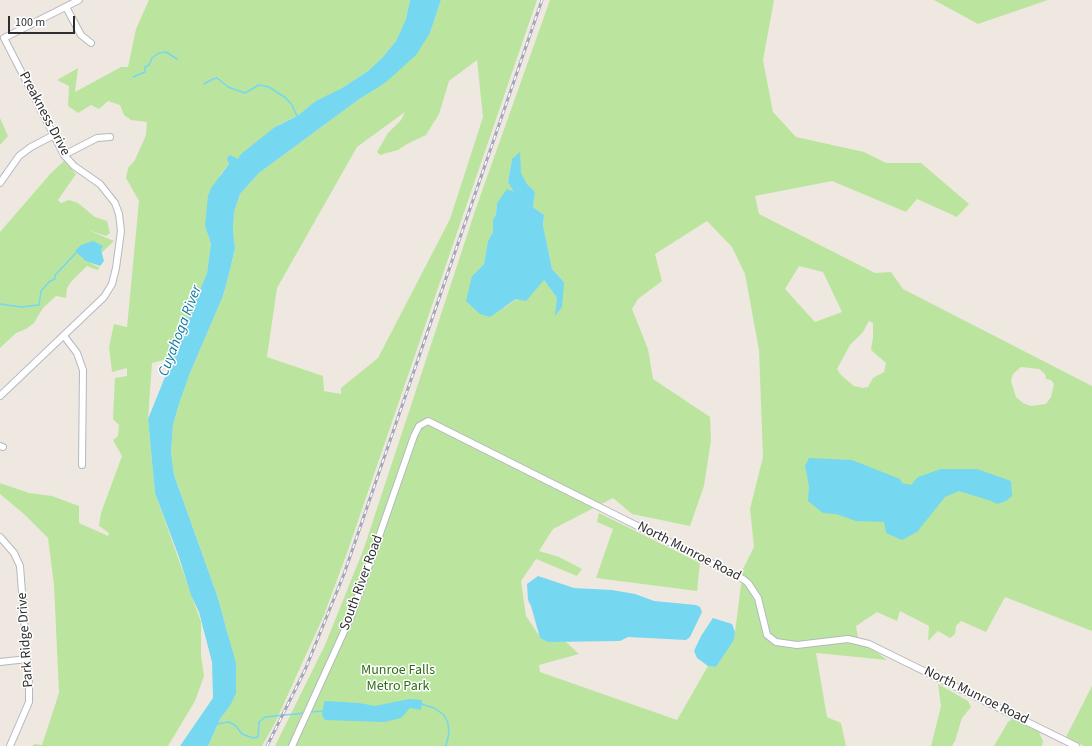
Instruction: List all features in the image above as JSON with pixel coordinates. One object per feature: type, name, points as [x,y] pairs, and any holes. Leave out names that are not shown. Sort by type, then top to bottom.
[{"type":"street","points":[[79,0],[66,7],[81,35],[91,43]]},
{"type":"street","name":"Preakness Drive","points":[[0,396],[98,304],[109,289],[116,268],[121,231],[118,209],[110,194],[97,181],[74,166],[64,155],[4,38],[66,7]]},
{"type":"street","points":[[0,183],[19,156],[31,147],[54,135]]},
{"type":"street","points":[[64,155],[97,138],[110,137]]},
{"type":"street","points":[[64,336],[77,353],[83,370],[82,465]]},
{"type":"street","name":"South River Road","points":[[292,746],[352,614],[414,436],[419,426],[428,421]]},
{"type":"street","name":"North Munroe Road","points":[[428,421],[743,579],[748,583],[758,598],[767,635],[776,642],[797,645],[848,639],[869,644],[1076,746]]},
{"type":"street","name":"Park Ridge Drive","points":[[0,537],[14,552],[20,566],[30,684],[29,702],[10,746]]},
{"type":"street","points":[[0,662],[27,659]]},
{"type":"green space","points":[[149,0],[410,0],[406,19],[396,41],[382,58],[368,71],[307,108],[297,116],[280,124],[238,159],[229,164],[220,175],[205,226],[211,244],[207,273],[201,291],[171,358],[152,363],[148,419],[155,493],[201,622],[201,655],[204,676],[195,701],[168,746],[33,746],[34,744],[42,745],[59,693],[54,585],[48,538],[24,514],[0,494],[0,483],[29,493],[52,496],[79,506],[79,523],[108,536],[109,533],[99,526],[101,513],[122,456],[113,440],[118,436],[119,425],[113,419],[115,378],[127,376],[127,368],[112,372],[109,347],[114,324],[127,327],[139,201],[126,178],[128,168],[135,160],[146,135],[147,122],[131,120],[124,115],[120,105],[108,101],[99,109],[91,105],[78,113],[68,106],[69,86],[57,80],[78,68],[75,92],[121,67],[128,67],[136,29]]},
{"type":"green space","points":[[441,0],[537,0],[347,553],[324,615],[276,721],[262,746],[208,746],[220,719],[230,706],[228,635],[218,598],[174,475],[171,452],[173,425],[179,404],[190,373],[223,296],[230,270],[235,248],[233,231],[234,212],[240,194],[259,173],[358,100],[385,83],[430,33]],"holes":[[[477,60],[483,117],[450,219],[378,358],[341,388],[341,394],[324,391],[323,376],[267,357],[277,288],[357,147],[405,112],[401,120],[388,133],[377,152],[380,155],[398,150],[426,135],[439,114],[449,81]]]},
{"type":"green space","name":"Munroe Falls Metro Park","points":[[550,0],[774,0],[763,60],[773,112],[796,137],[864,152],[886,163],[921,163],[969,204],[957,217],[917,199],[906,212],[832,181],[755,196],[759,214],[875,273],[891,272],[903,289],[1092,386],[1092,631],[1005,597],[986,632],[961,621],[956,626],[955,634],[950,638],[938,631],[928,641],[929,626],[900,611],[897,621],[877,612],[856,626],[858,638],[887,660],[816,653],[827,717],[841,723],[846,746],[275,746],[325,645],[364,548],[476,208]],"holes":[[[512,159],[527,184],[535,192],[533,207],[544,215],[543,225],[552,269],[564,282],[557,298],[544,280],[504,308],[472,276],[484,264],[488,241],[493,232],[493,220],[496,214],[497,203],[515,192],[508,182]],[[707,221],[732,247],[745,274],[759,350],[763,457],[750,509],[754,547],[743,569],[734,640],[716,667],[708,666],[677,720],[540,672],[539,665],[579,654],[565,641],[548,642],[540,637],[526,616],[521,581],[536,559],[577,576],[582,569],[559,557],[539,551],[553,529],[613,498],[632,514],[690,526],[704,486],[711,440],[710,417],[653,379],[648,349],[632,309],[638,299],[662,281],[655,254]],[[799,266],[823,272],[842,312],[815,322],[785,289]],[[869,321],[873,323],[871,350],[886,363],[884,372],[873,378],[868,387],[863,388],[854,386],[841,375],[837,369],[850,345],[863,332]],[[1021,367],[1039,369],[1045,374],[1046,379],[1051,380],[1054,384],[1051,397],[1046,404],[1031,406],[1023,403],[1016,397],[1011,381],[1013,374]]]},
{"type":"green space","points":[[934,0],[1048,0],[978,24]]},
{"type":"green space","points":[[0,118],[8,136],[0,145]]},
{"type":"green space","points":[[64,161],[76,174],[58,200],[61,203],[69,200],[78,203],[95,217],[107,221],[110,233],[106,236],[88,230],[114,241],[91,263],[100,268],[97,270],[87,266],[67,288],[66,298],[56,296],[43,308],[34,323],[26,329],[16,333],[0,348],[0,232],[51,173]]},
{"type":"green space","points":[[599,513],[700,563],[697,591],[596,578],[613,529],[597,522]]},
{"type":"green space","points":[[938,684],[968,701],[971,707],[962,718],[952,746],[931,746],[941,706]]},
{"type":"green space","points":[[1092,686],[1092,746],[1084,746],[1066,737]]},
{"type":"green space","points":[[1012,719],[1039,732],[1043,741],[1042,746],[994,746],[1008,722]]},
{"type":"water","points":[[410,0],[441,0],[430,33],[416,55],[385,83],[358,100],[259,173],[240,194],[234,212],[233,231],[235,248],[230,270],[223,296],[190,373],[179,404],[173,425],[171,452],[174,475],[218,598],[236,663],[236,693],[230,706],[220,719],[208,746],[180,746],[213,698],[212,662],[199,612],[191,595],[179,557],[155,493],[148,419],[207,273],[211,244],[205,226],[208,196],[211,188],[229,164],[227,158],[230,155],[238,159],[241,154],[275,127],[297,116],[316,101],[342,88],[368,71],[382,58],[396,41],[406,19]]},
{"type":"water","points":[[520,152],[521,173],[527,184],[535,192],[533,207],[544,215],[543,225],[552,269],[564,282],[562,307],[555,316],[557,298],[544,280],[526,301],[516,299],[490,317],[480,314],[466,301],[472,276],[484,264],[488,241],[493,232],[493,220],[496,214],[497,203],[507,189],[514,192],[508,182],[512,159]]},
{"type":"water","points":[[93,241],[103,246],[101,250],[104,261],[100,266],[86,261],[75,251],[81,245]]},
{"type":"water","points":[[809,458],[852,460],[900,479],[902,483],[911,485],[918,477],[941,469],[977,469],[1011,481],[1012,496],[1006,501],[997,504],[959,491],[945,497],[917,532],[902,540],[886,533],[884,522],[856,521],[836,514],[823,513],[808,501],[809,486],[805,466]]},
{"type":"water","points":[[538,576],[574,588],[612,590],[635,594],[654,601],[696,605],[700,607],[702,612],[690,637],[686,640],[628,637],[620,641],[548,642],[540,638],[528,600],[527,584]]},
{"type":"water","points":[[713,618],[732,624],[735,632],[734,640],[716,667],[708,666],[697,658],[694,651],[701,636]]},
{"type":"water","points":[[409,699],[422,700],[421,710],[410,708],[401,718],[384,722],[325,720],[322,715],[324,702],[327,701],[359,703],[375,706]]},
{"type":"waterway","points":[[133,77],[145,72],[145,67],[149,65],[152,58],[159,53],[166,52],[177,59]]},
{"type":"waterway","points":[[204,84],[217,78],[228,87],[245,93],[259,85],[269,87],[286,98],[292,105],[297,116]]},
{"type":"waterway","points":[[0,304],[21,307],[39,305],[41,291],[50,281],[55,279],[55,275],[76,253]]},
{"type":"waterway","points":[[421,704],[434,708],[444,715],[448,723],[449,733],[446,746]]},
{"type":"waterway","points":[[309,712],[325,711]]},
{"type":"waterway","points":[[216,724],[229,722],[236,726],[242,734],[253,738],[258,737],[259,722],[265,717],[305,713]]},
{"type":"railway","points":[[267,746],[305,670],[344,574],[542,0]]},
{"type":"water label","name":"Cuyahoga River","points":[[181,331]]}]
